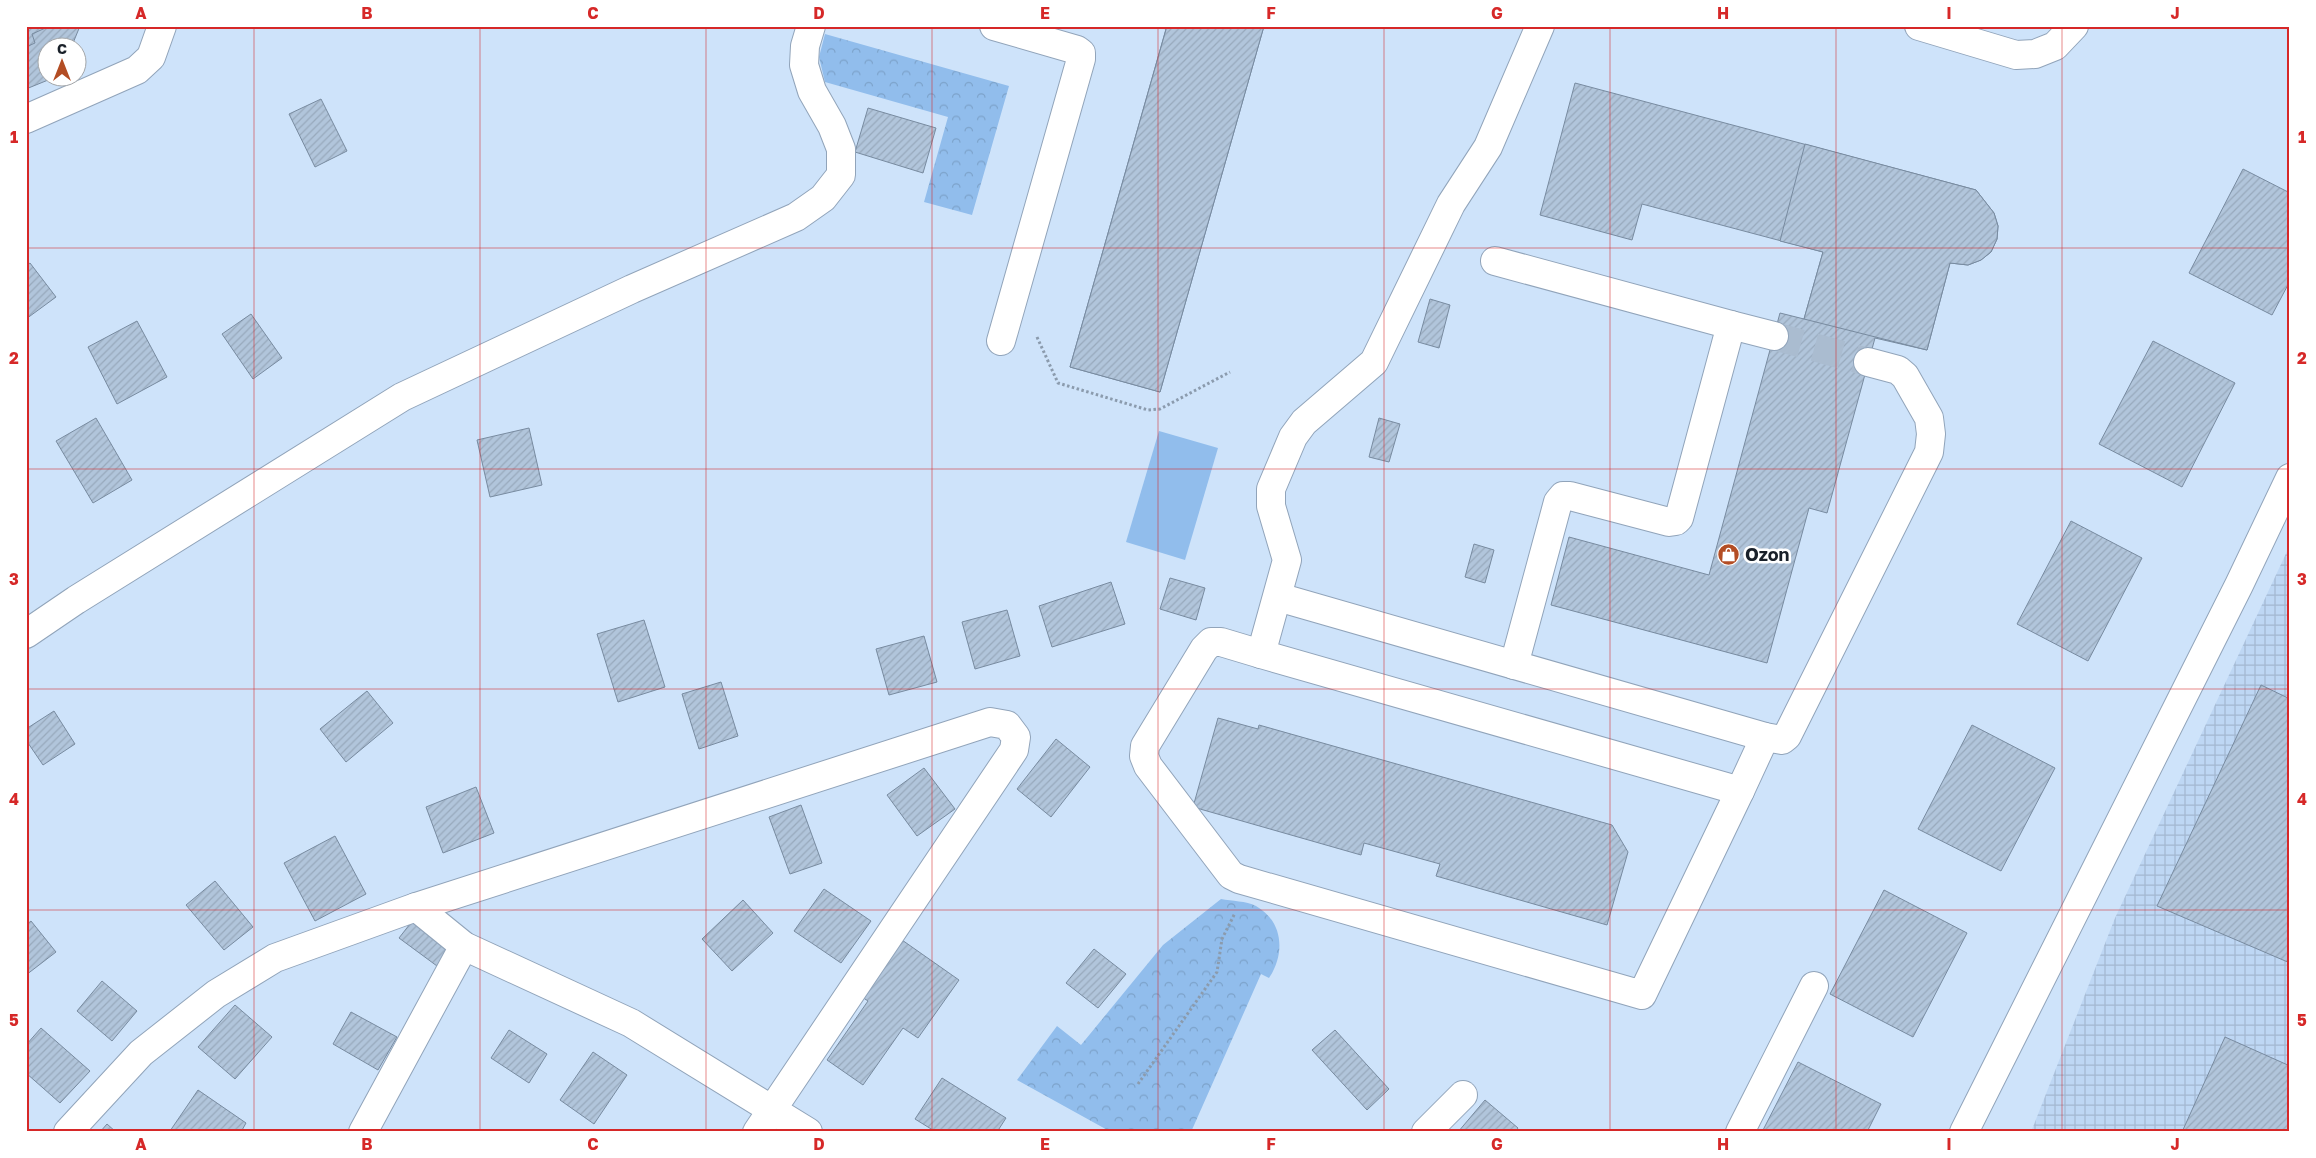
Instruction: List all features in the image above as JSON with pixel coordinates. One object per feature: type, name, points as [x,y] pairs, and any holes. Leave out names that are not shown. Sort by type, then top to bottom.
[{"type":"street","points":[[26,119],[137,70],[151,57],[162,26]]},
{"type":"street","points":[[26,634],[76,600],[402,397],[632,289],[796,217],[823,198],[841,175],[841,149],[832,126],[812,91],[804,65],[805,46],[811,26]]},
{"type":"street","points":[[994,26],[1077,50],[1081,53],[1081,59],[1000,341]]},
{"type":"street","points":[[1261,654],[1287,560],[1271,506],[1271,489],[1293,437],[1304,422],[1374,362],[1451,204],[1488,147],[1540,26]]},
{"type":"street","points":[[1919,26],[2016,55],[2036,54],[2055,46],[2074,26]]},
{"type":"street","points":[[1495,261],[1774,336]]},
{"type":"street","points":[[1514,665],[1558,502],[1563,496],[1570,496],[1669,522],[1676,522],[1679,518],[1731,324]]},
{"type":"street","points":[[1278,597],[1776,741],[1787,736],[1929,452],[1930,418],[1905,376],[1898,370],[1868,362]]},
{"type":"street","points":[[1964,1132],[2234,594],[2290,478]]},
{"type":"street","points":[[1740,791],[1221,642],[1211,642],[1204,649],[1146,746],[1144,756],[1148,766],[1225,870],[1239,880],[1642,995],[1740,791],[1765,738]]},
{"type":"street","points":[[68,1132],[141,1053],[216,994],[275,958],[416,907],[990,722],[1007,724],[1016,738],[1014,750],[771,1108],[757,1132]]},
{"type":"street","points":[[416,907],[464,946],[631,1023],[808,1132]]},
{"type":"street","points":[[363,1132],[464,946]]},
{"type":"street","points":[[1740,1132],[1814,986]]},
{"type":"street","points":[[1426,1132],[1463,1095]]},
{"type":"path","points":[[1044,354],[1054,378],[1065,386],[1154,411],[1230,372]]},
{"type":"path","points":[[1138,1084],[1218,972],[1220,947],[1228,924],[1248,897],[1261,886]]},
{"type":"shaded area","points":[[2290,545],[2290,1132],[2031,1132],[2115,918]]},
{"type":"green space","points":[[825,34],[1009,86],[972,215],[924,202],[948,117],[825,82],[819,57]]},
{"type":"green space","points":[[1159,431],[1218,448],[1185,560],[1126,542]]},
{"type":"green space","points":[[1221,899],[1252,904],[1265,913],[1277,929],[1279,939],[1278,959],[1269,978],[1261,974],[1191,1132],[1111,1132],[1017,1080],[1057,1026],[1081,1045],[1163,945]]},
{"type":"building","points":[[26,26],[80,26],[75,38],[38,38],[38,84],[26,89]]},
{"type":"building","points":[[26,26],[50,26],[32,34],[35,43],[26,47]]},
{"type":"building","points":[[1155,26],[1264,26],[1160,392],[1070,367],[1166,29]]},
{"type":"building","points":[[1167,26],[1264,26],[1160,392],[1070,367]]},
{"type":"building","points":[[1575,83],[1976,190],[1994,213],[1998,226],[1997,239],[1991,252],[1981,260],[1968,265],[1950,263],[1927,350],[1875,338],[1827,513],[1809,508],[1767,663],[1551,605],[1569,537],[1709,575],[1780,313],[1804,319],[1823,252],[1642,204],[1632,240],[1540,215]]},
{"type":"building","points":[[321,99],[347,151],[315,167],[289,114]]},
{"type":"building","points":[[868,108],[936,128],[923,173],[855,152]]},
{"type":"building","points":[[1805,144],[1976,190],[1994,213],[1998,226],[1997,239],[1991,252],[1981,260],[1968,265],[1950,263],[1927,350],[1804,319],[1823,252],[1780,241]]},
{"type":"building","points":[[2243,169],[2290,193],[2290,281],[2272,315],[2189,273]]},
{"type":"building","points":[[30,263],[56,297],[26,319],[26,266]]},
{"type":"building","points":[[1430,299],[1450,305],[1439,348],[1418,342]]},
{"type":"building","points":[[251,314],[282,358],[253,379],[222,334]]},
{"type":"building","points":[[137,321],[167,377],[117,404],[88,347]]},
{"type":"building","points":[[2153,341],[2235,383],[2182,487],[2099,444]]},
{"type":"building","points":[[96,418],[132,480],[93,503],[56,441]]},
{"type":"building","points":[[1379,418],[1400,424],[1389,462],[1369,457]]},
{"type":"building","points":[[529,428],[542,485],[490,497],[477,440]]},
{"type":"building","points":[[2071,521],[2142,558],[2088,661],[2017,624]]},
{"type":"building","points":[[1474,544],[1494,550],[1485,583],[1465,577]]},
{"type":"building","points":[[1170,578],[1205,588],[1196,620],[1160,609]]},
{"type":"building","points":[[1111,582],[1125,624],[1052,647],[1039,606]]},
{"type":"building","points":[[1007,610],[1020,656],[975,669],[962,622]]},
{"type":"building","points":[[644,620],[665,687],[618,702],[597,634]]},
{"type":"building","points":[[924,636],[937,682],[889,695],[876,649]]},
{"type":"building","points":[[721,682],[738,736],[699,749],[682,694]]},
{"type":"building","points":[[2261,685],[2290,699],[2290,963],[2157,906]]},
{"type":"building","points":[[367,691],[393,723],[346,762],[320,729]]},
{"type":"building","points":[[54,711],[75,744],[43,765],[26,740],[26,729]]},
{"type":"building","points":[[1218,718],[1258,729],[1259,725],[1612,825],[1628,852],[1607,925],[1436,876],[1440,864],[1364,843],[1361,855],[1193,807]]},
{"type":"building","points":[[1972,725],[2055,768],[2001,871],[1918,829]]},
{"type":"building","points":[[1056,739],[1090,767],[1051,817],[1017,789]]},
{"type":"building","points":[[924,768],[955,809],[917,836],[887,795]]},
{"type":"building","points":[[476,787],[494,833],[443,853],[426,807]]},
{"type":"building","points":[[801,805],[822,863],[790,874],[769,817]]},
{"type":"building","points":[[335,836],[366,894],[315,921],[284,863]]},
{"type":"building","points":[[215,881],[253,927],[224,950],[186,905]]},
{"type":"building","points":[[824,889],[871,921],[841,963],[794,931]]},
{"type":"building","points":[[1884,890],[1967,933],[1913,1037],[1830,994]]},
{"type":"building","points":[[743,900],[773,933],[732,971],[702,939]]},
{"type":"building","points":[[424,906],[461,933],[437,966],[399,938]]},
{"type":"building","points":[[31,921],[56,952],[26,975],[26,925]]},
{"type":"building","points":[[902,940],[959,980],[918,1038],[903,1028],[863,1085],[827,1060],[868,1001],[862,997]]},
{"type":"building","points":[[1094,949],[1126,974],[1098,1008],[1066,983]]},
{"type":"building","points":[[102,981],[137,1011],[112,1041],[77,1011]]},
{"type":"building","points":[[235,1005],[272,1037],[235,1079],[198,1047]]},
{"type":"building","points":[[351,1012],[397,1037],[378,1070],[333,1044]]},
{"type":"building","points":[[41,1028],[90,1071],[60,1103],[26,1073],[26,1045]]},
{"type":"building","points":[[509,1030],[547,1054],[529,1083],[491,1058]]},
{"type":"building","points":[[1335,1030],[1389,1089],[1367,1110],[1312,1050]]},
{"type":"building","points":[[2225,1037],[2290,1066],[2290,1132],[2182,1132]]},
{"type":"building","points":[[593,1052],[627,1075],[594,1124],[560,1100]]},
{"type":"building","points":[[1798,1062],[1881,1104],[1867,1132],[1762,1132]]},
{"type":"building","points":[[942,1078],[1006,1118],[997,1132],[936,1132],[915,1119]]},
{"type":"building","points":[[198,1090],[246,1123],[241,1132],[170,1131]]},
{"type":"building","points":[[1485,1100],[1518,1128],[1515,1132],[1458,1132]]},
{"type":"building","points":[[107,1124],[116,1132],[100,1132]]},
{"type":"tunnel","points":[[1774,336],[1868,362]]},
{"type":"place","name":"Ozon","points":[[1729,555]]}]
